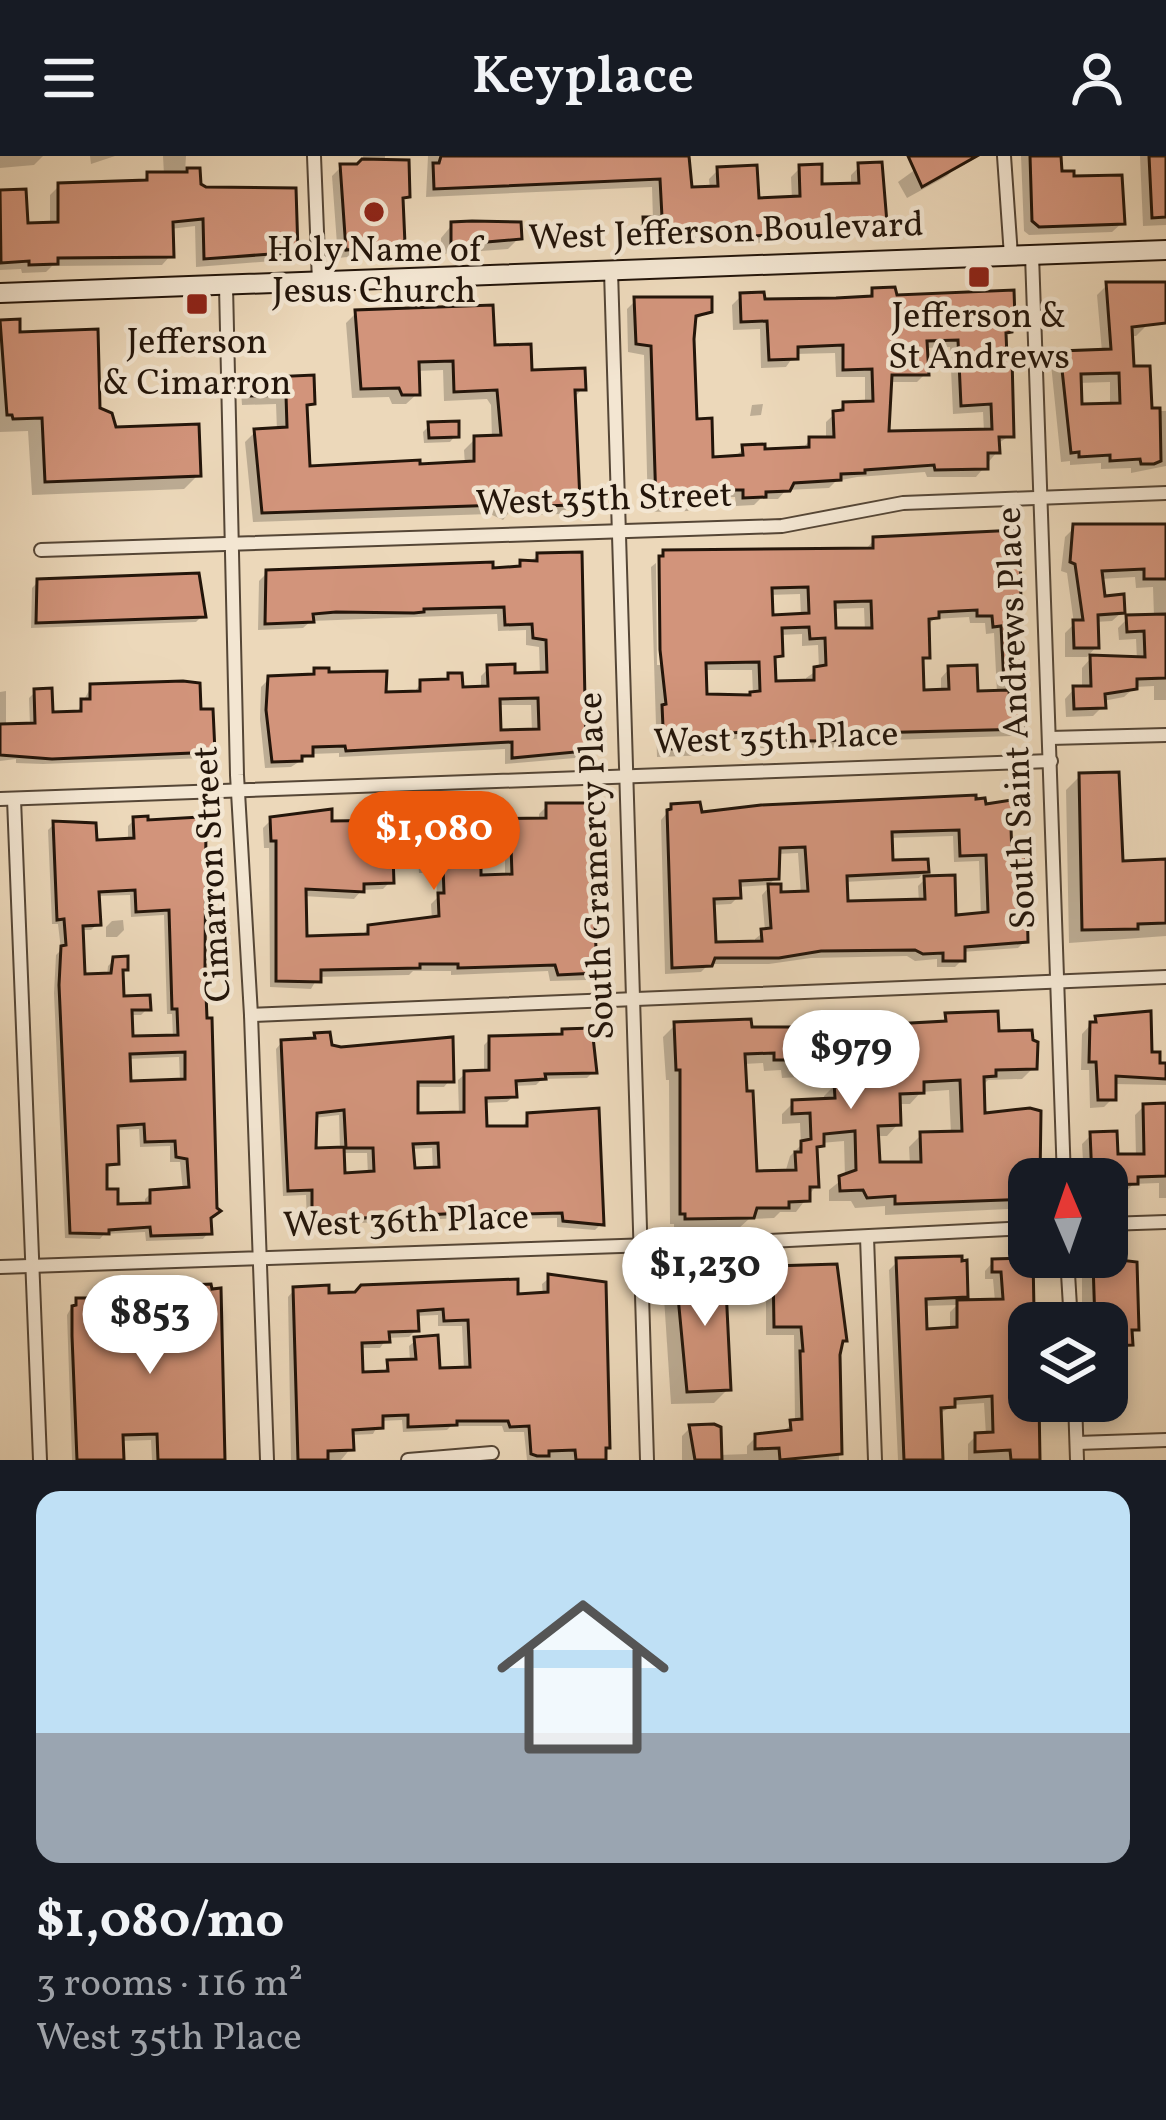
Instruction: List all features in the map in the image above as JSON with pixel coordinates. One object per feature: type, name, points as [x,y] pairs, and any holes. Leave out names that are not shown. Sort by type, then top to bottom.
[{"type":"main road","name":"West Jefferson Boulevard","points":[[0,293],[1166,250]]},
{"type":"street","points":[[314,156],[319,282]]},
{"type":"street","points":[[1004,156],[1011,256]]},
{"type":"street","name":"South Saint Andrews Place","points":[[1032,255],[1063,1158]]},
{"type":"street","name":"South Gramercy Place","points":[[611,271],[647,1460]]},
{"type":"street","name":"Cimarron Street","points":[[226,286],[238,789],[267,1460]]},
{"type":"street","name":"West 35th Street","points":[[41,550],[782,526],[903,503],[1166,493]]},
{"type":"street","points":[[1050,738],[1166,735]]},
{"type":"street","name":"West 35th Place","points":[[7,799],[1051,761]]},
{"type":"street","points":[[7,799],[40,1460]]},
{"type":"street","points":[[251,1015],[1166,977]]},
{"type":"street","points":[[1128,1223],[1166,1222]]},
{"type":"street","name":"West 36th Place","points":[[0,1268],[1008,1229]]},
{"type":"street","points":[[867,1237],[875,1460]]},
{"type":"street","points":[[1076,1422],[1077,1460]]},
{"type":"street","points":[[1077,1443],[1166,1440]]},
{"type":"street","points":[[408,1460],[492,1453]]},
{"type":"building","points":[[441,156],[689,156],[692,187],[718,186],[717,167],[757,165],[759,198],[800,196],[799,165],[822,164],[822,184],[859,183],[858,163],[882,162],[887,223],[754,236],[734,237],[734,229],[644,238],[643,217],[662,217],[660,179],[434,189],[433,163],[439,163]]},
{"type":"building","points":[[908,156],[977,156],[922,187]]},
{"type":"building","points":[[1030,156],[1061,156],[1062,171],[1074,171],[1074,176],[1122,175],[1125,224],[1039,227],[1032,221]]},
{"type":"building","points":[[1149,156],[1166,156],[1166,217],[1152,218]]},
{"type":"building","name":"Holy Name of Jesus Church","points":[[362,159],[409,160],[410,197],[403,198],[405,244],[346,250],[340,164],[357,164]]},
{"type":"building","points":[[187,168],[200,168],[201,184],[206,187],[296,188],[298,252],[204,259],[203,219],[173,222],[174,257],[1,263],[0,190],[26,189],[28,223],[58,222],[58,183],[147,180],[147,172],[187,172]]},
{"type":"building","points":[[451,222],[521,222],[522,239],[451,245]]},
{"type":"building","points":[[1106,282],[1166,282],[1166,323],[1132,327],[1134,366],[1150,366],[1152,408],[1160,408],[1161,461],[1154,464],[1071,453],[1060,351],[1111,349]],"holes":[[[1119,373],[1120,403],[1082,404],[1081,374]]]},
{"type":"building","points":[[895,287],[897,295],[1014,290],[1015,319],[1012,332],[1006,333],[1007,357],[1012,357],[1014,437],[999,437],[1000,453],[988,453],[988,469],[935,470],[934,465],[865,470],[841,474],[841,480],[794,483],[790,491],[766,492],[766,497],[743,498],[743,490],[707,490],[700,492],[700,504],[656,504],[651,346],[636,344],[634,297],[712,297],[712,312],[696,316],[694,339],[697,419],[712,418],[713,457],[743,455],[742,445],[809,447],[809,437],[834,437],[833,411],[843,410],[843,402],[873,401],[872,369],[843,370],[843,345],[798,347],[798,359],[769,360],[767,321],[741,322],[740,293],[764,292],[765,299],[836,298],[872,296],[872,288]],"holes":[[[958,340],[961,406],[991,404],[992,429],[889,431],[892,375],[929,375],[927,341]]]},
{"type":"building","points":[[493,305],[495,345],[531,344],[532,370],[585,368],[586,390],[575,390],[580,501],[541,506],[541,498],[515,499],[516,512],[501,505],[262,513],[254,429],[287,427],[286,395],[251,396],[250,378],[314,375],[315,404],[307,405],[310,466],[474,461],[474,436],[501,435],[497,390],[454,392],[453,361],[419,362],[420,395],[402,395],[399,388],[361,389],[355,310]]},
{"type":"building","points":[[20,319],[20,332],[98,329],[100,408],[112,413],[116,427],[199,424],[201,476],[45,482],[42,418],[7,415],[0,320]]},
{"type":"building","points":[[459,421],[459,437],[429,438],[428,422]]},
{"type":"building","points":[[1073,524],[1166,524],[1166,579],[1144,579],[1144,569],[1102,571],[1105,596],[1124,594],[1125,613],[1098,615],[1099,648],[1074,648],[1073,620],[1083,620],[1075,564],[1070,562]]},
{"type":"building","points":[[1020,530],[1022,683],[1004,684],[1001,626],[993,627],[992,616],[977,616],[977,610],[939,612],[939,618],[929,619],[930,658],[923,658],[924,690],[949,689],[948,666],[977,665],[978,691],[1009,690],[1010,711],[1023,711],[1023,729],[868,733],[865,739],[819,741],[752,740],[752,731],[721,734],[722,748],[664,749],[659,556],[663,550],[873,548],[873,537]],"holes":[[[808,587],[809,613],[773,615],[772,588]],[[871,601],[872,628],[836,628],[835,602]],[[809,627],[810,639],[825,638],[826,665],[814,667],[814,680],[776,681],[775,657],[783,656],[782,628]],[[759,662],[760,691],[707,694],[706,663]]]},
{"type":"building","points":[[582,552],[586,751],[512,758],[512,742],[346,751],[345,746],[313,747],[313,756],[302,756],[302,761],[272,762],[268,676],[314,674],[314,668],[387,671],[386,692],[420,691],[420,680],[448,679],[448,673],[462,673],[463,687],[488,686],[487,665],[515,664],[515,673],[547,672],[546,640],[533,638],[532,624],[505,625],[504,607],[336,612],[313,614],[314,622],[265,624],[266,570],[493,562],[493,568],[520,566],[520,560],[537,561],[537,553]],"holes":[[[538,698],[539,729],[501,730],[500,699]]]},
{"type":"building","points":[[199,573],[206,617],[36,623],[37,579]]},
{"type":"building","points":[[1166,614],[1166,678],[1137,679],[1137,689],[1105,694],[1106,708],[1074,709],[1073,686],[1091,686],[1090,655],[1145,657],[1144,631],[1127,632],[1126,615]]},
{"type":"building","points":[[200,683],[201,709],[213,709],[215,752],[52,759],[0,755],[0,724],[35,723],[34,689],[52,688],[53,712],[81,711],[81,699],[90,699],[90,684]]},
{"type":"building","points":[[1119,772],[1123,861],[1166,859],[1166,923],[1138,924],[1138,929],[1082,930],[1079,773]]},
{"type":"building","points":[[976,795],[976,799],[985,798],[986,804],[1025,798],[1025,824],[1011,828],[1012,855],[1026,854],[1028,942],[965,947],[965,961],[943,961],[943,953],[915,950],[821,951],[779,958],[715,958],[712,966],[672,968],[667,810],[671,804],[700,802],[702,812]],"holes":[[[959,830],[960,856],[986,855],[988,912],[956,915],[955,875],[924,876],[925,899],[848,901],[847,876],[929,872],[928,859],[893,860],[892,832]],[[805,847],[808,891],[781,892],[781,884],[768,884],[771,928],[761,929],[762,941],[716,942],[714,899],[741,898],[740,881],[779,879],[780,848]]]},
{"type":"building","points":[[546,803],[590,803],[597,973],[558,975],[555,965],[458,968],[458,964],[420,964],[420,968],[321,970],[321,982],[276,981],[276,841],[271,841],[270,817],[332,809],[332,821],[546,818]],"holes":[[[511,847],[512,874],[481,875],[481,848]],[[425,854],[425,867],[443,867],[439,916],[368,925],[368,934],[307,936],[306,889],[364,892],[364,884],[394,883],[393,855]]]},
{"type":"building","points":[[133,817],[200,817],[206,822],[205,970],[207,1018],[212,1018],[217,1208],[221,1211],[211,1218],[212,1234],[151,1236],[150,1227],[109,1230],[109,1234],[70,1233],[59,985],[61,946],[66,945],[64,919],[57,920],[53,821],[96,823],[97,840],[134,838]],"holes":[[[135,890],[136,912],[169,910],[172,1009],[177,1009],[178,1035],[133,1036],[132,1010],[151,1010],[150,995],[124,996],[128,956],[113,957],[111,973],[85,974],[83,926],[101,925],[99,892]],[[185,1052],[185,1079],[131,1081],[130,1054]],[[144,1124],[145,1142],[175,1141],[176,1157],[187,1159],[189,1187],[150,1190],[150,1203],[118,1204],[118,1189],[107,1189],[107,1165],[119,1164],[118,1126]]]},
{"type":"building","points":[[998,1011],[999,1031],[1032,1030],[1038,1042],[1037,1069],[996,1070],[996,1076],[984,1077],[985,1113],[1041,1111],[1040,1158],[1008,1158],[1008,1200],[895,1204],[895,1196],[867,1198],[863,1190],[840,1191],[839,1176],[856,1170],[855,1131],[824,1134],[824,1146],[817,1147],[819,1187],[810,1187],[810,1201],[789,1202],[789,1208],[757,1208],[754,1218],[685,1219],[680,1214],[680,1070],[676,1070],[674,1022],[751,1019],[752,1027],[839,1027],[946,1021],[945,1013]],"holes":[[[774,1053],[774,1060],[792,1060],[792,1068],[816,1067],[816,1056],[855,1055],[856,1080],[834,1082],[835,1098],[792,1100],[792,1114],[810,1113],[811,1139],[801,1141],[801,1152],[795,1152],[796,1170],[757,1171],[753,1091],[747,1091],[745,1054]],[[960,1080],[962,1131],[920,1132],[921,1162],[880,1162],[878,1126],[901,1125],[900,1094],[924,1093],[924,1082]]]},
{"type":"building","points":[[1151,1011],[1152,1052],[1160,1052],[1160,1063],[1166,1063],[1166,1079],[1116,1076],[1116,1100],[1098,1100],[1096,1062],[1089,1062],[1090,1022],[1096,1022],[1095,1016]]},
{"type":"building","points":[[592,1028],[597,1073],[545,1074],[546,1079],[516,1081],[517,1097],[486,1098],[487,1126],[527,1126],[527,1113],[599,1108],[604,1225],[563,1221],[562,1213],[525,1214],[525,1210],[344,1219],[345,1229],[323,1229],[322,1218],[312,1219],[312,1190],[288,1191],[281,1040],[330,1032],[332,1045],[341,1047],[453,1037],[454,1082],[418,1082],[418,1113],[464,1112],[464,1071],[489,1070],[489,1036],[562,1034],[562,1029]],"holes":[[[344,1110],[346,1148],[373,1148],[374,1171],[345,1173],[344,1147],[316,1148],[317,1113]],[[438,1143],[439,1167],[415,1168],[413,1144]]]},
{"type":"building","points":[[1166,1103],[1166,1176],[1138,1177],[1138,1184],[1128,1184],[1128,1158],[1091,1158],[1090,1132],[1117,1131],[1118,1154],[1144,1154],[1143,1104]]},
{"type":"building","points":[[962,1256],[962,1261],[967,1260],[968,1297],[926,1299],[927,1329],[957,1327],[957,1300],[1003,1299],[1001,1272],[992,1272],[992,1259],[1008,1259],[1008,1278],[1033,1278],[1034,1302],[1008,1302],[1008,1422],[1039,1422],[1040,1460],[1011,1460],[1010,1450],[975,1452],[975,1433],[993,1432],[992,1396],[955,1399],[955,1407],[941,1408],[943,1460],[904,1460],[896,1258]]},
{"type":"building","points":[[1128,1261],[1137,1262],[1139,1330],[1132,1330],[1133,1345],[1128,1345],[1128,1302],[1094,1302],[1094,1278],[1128,1278]]},
{"type":"building","points":[[837,1264],[847,1341],[840,1355],[842,1454],[780,1460],[779,1448],[755,1449],[755,1434],[791,1430],[790,1420],[802,1419],[803,1351],[801,1327],[774,1327],[773,1266]]},
{"type":"building","points":[[725,1268],[731,1390],[687,1392],[677,1286],[680,1269]]},
{"type":"building","points":[[548,1274],[606,1282],[610,1448],[606,1448],[606,1460],[576,1460],[575,1450],[549,1451],[549,1456],[531,1454],[529,1426],[510,1427],[508,1421],[408,1427],[408,1415],[383,1416],[383,1428],[353,1430],[354,1450],[328,1451],[328,1460],[298,1460],[293,1287],[329,1285],[329,1293],[355,1292],[361,1285],[518,1279],[518,1294],[548,1292]],"holes":[[[443,1309],[444,1321],[468,1320],[470,1367],[440,1368],[438,1335],[414,1337],[416,1359],[387,1360],[388,1371],[363,1372],[362,1343],[390,1342],[389,1332],[419,1331],[418,1311]]]},
{"type":"building","points":[[190,1285],[221,1288],[225,1460],[158,1460],[157,1434],[123,1435],[124,1460],[77,1460],[72,1336],[76,1298],[107,1298],[107,1309],[180,1304],[180,1293],[191,1293]],"holes":[[[162,1320],[163,1345],[123,1347],[123,1321]]]},
{"type":"building","points":[[689,1425],[721,1427],[722,1460],[695,1460]]},
{"type":"place","name":"Holy Name of Jesus Church","points":[[374,212]]},
{"type":"place","name":"Jefferson & St Andrews","points":[[979,277]]},
{"type":"place","name":"Jefferson & Cimarron","points":[[197,304]]}]
